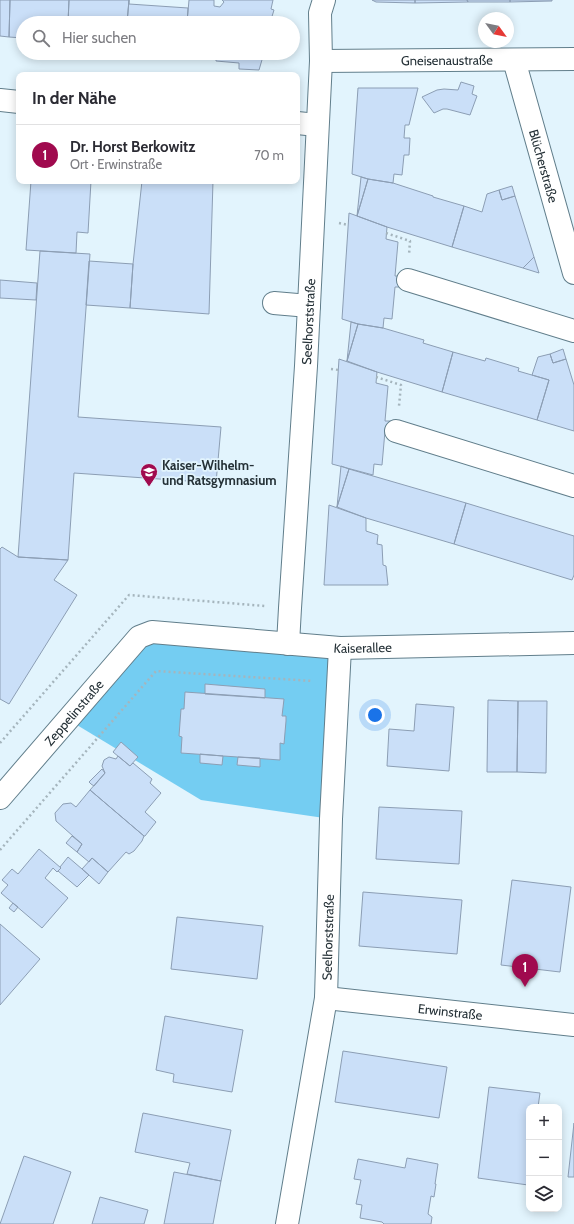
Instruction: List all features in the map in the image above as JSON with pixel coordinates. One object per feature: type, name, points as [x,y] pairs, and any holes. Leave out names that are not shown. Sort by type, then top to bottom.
[{"type":"street","name":"Seelhorststraße","points":[[288,644],[309,306],[307,124],[320,61],[320,13],[324,0]]},
{"type":"street","name":"Blücherstraße","points":[[514,60],[574,273]]},
{"type":"street","name":"Gneisenaustraße","points":[[320,61],[574,60]]},
{"type":"street","points":[[0,100],[16,102]]},
{"type":"street","points":[[408,280],[574,331]]},
{"type":"street","points":[[274,303],[309,306]]},
{"type":"street","points":[[396,431],[574,486]]},
{"type":"street","name":"Kaiserallee","points":[[152,632],[340,648],[574,643]]},
{"type":"street","name":"Zeppelinstraße","points":[[0,798],[139,637],[152,632]]},
{"type":"street","name":"Seelhorststraße","points":[[287,1224],[326,998],[331,819],[340,648]]},
{"type":"street","name":"Erwinstraße","points":[[326,998],[574,1025]]},
{"type":"path","points":[[386,233],[410,241],[408,280]]},
{"type":"path","points":[[376,377],[401,385],[396,431]]},
{"type":"path","points":[[0,850],[156,671],[338,683]]},
{"type":"shaded area","points":[[139,637],[340,648],[331,819],[201,800],[67,719]]},
{"type":"building","points":[[0,0],[10,0],[9,37],[0,36]]},
{"type":"building","points":[[10,0],[69,0],[68,16],[16,16],[16,38],[9,37]]},
{"type":"building","points":[[69,0],[129,0],[128,16],[68,16]]},
{"type":"building","points":[[129,0],[129,4],[188,8],[187,16],[128,16]]},
{"type":"building","points":[[189,0],[214,0],[214,6],[220,7],[224,2],[222,0],[273,0],[271,9],[274,10],[272,16],[188,16]]},
{"type":"building","points":[[372,0],[415,0],[415,3],[376,2]]},
{"type":"building","points":[[415,0],[467,0],[468,2],[415,3]]},
{"type":"building","points":[[467,0],[510,0],[510,2],[468,2]]},
{"type":"building","points":[[510,0],[552,0],[552,1],[510,2]]},
{"type":"building","points":[[262,60],[259,70],[239,69],[239,63],[216,61]]},
{"type":"building","points":[[461,82],[474,86],[472,94],[477,96],[470,115],[447,109],[434,113],[422,97],[437,90],[458,90]]},
{"type":"building","points":[[358,88],[418,88],[409,125],[405,125],[404,138],[410,138],[409,155],[404,155],[402,175],[394,174],[393,183],[368,179],[352,174]]},
{"type":"building","points":[[361,177],[368,179],[357,216]]},
{"type":"building","points":[[368,179],[393,183],[464,206],[452,247],[357,216]]},
{"type":"building","points":[[31,184],[91,184],[88,233],[77,232],[76,253],[26,250]]},
{"type":"building","points":[[142,184],[213,184],[209,314],[130,308]]},
{"type":"building","points":[[512,186],[515,196],[502,200],[499,190]]},
{"type":"building","points":[[499,190],[502,200],[515,196],[534,257],[523,268],[452,247],[464,206],[482,212],[487,194]]},
{"type":"building","points":[[349,213],[387,227],[386,239],[398,242],[395,276],[401,276],[401,287],[395,287],[392,319],[384,318],[383,328],[358,324],[342,319]]},
{"type":"building","points":[[40,251],[90,254],[78,417],[221,427],[216,483],[74,473],[68,560],[18,557]]},
{"type":"building","points":[[534,257],[539,273],[523,268]]},
{"type":"building","points":[[89,261],[133,264],[130,308],[86,305]]},
{"type":"building","points":[[0,280],[37,283],[36,300],[0,298]]},
{"type":"building","points":[[351,322],[358,324],[347,361]]},
{"type":"building","points":[[358,324],[383,328],[424,340],[423,343],[453,352],[442,392],[347,361]]},
{"type":"building","points":[[563,349],[566,359],[553,363],[550,354]]},
{"type":"building","points":[[453,352],[485,361],[486,358],[519,368],[518,371],[549,380],[537,420],[442,392]]},
{"type":"building","points":[[550,354],[553,363],[566,359],[574,385],[574,431],[537,420],[549,380],[532,375],[538,357]]},
{"type":"building","points":[[339,359],[377,372],[376,383],[388,386],[385,421],[391,421],[390,432],[385,431],[382,465],[374,464],[373,475],[332,464]]},
{"type":"building","points":[[341,466],[349,469],[337,507]]},
{"type":"building","points":[[349,469],[466,503],[454,544],[366,518],[337,507]]},
{"type":"building","points":[[466,503],[574,536],[574,575],[572,580],[454,544]]},
{"type":"building","points":[[329,505],[366,518],[366,531],[378,535],[377,544],[382,545],[383,565],[386,566],[388,585],[324,585]]},
{"type":"building","points":[[2,547],[18,557],[68,560],[54,580],[77,595],[9,704],[0,699],[0,549]]},
{"type":"building","points":[[205,684],[265,689],[265,698],[205,694]]},
{"type":"building","points":[[185,692],[284,699],[282,716],[286,716],[286,721],[284,744],[280,743],[280,760],[181,753],[182,737],[179,736],[181,709],[184,709]]},
{"type":"building","points":[[488,700],[518,701],[517,772],[487,772]]},
{"type":"building","points":[[518,701],[547,701],[546,773],[517,772]]},
{"type":"building","points":[[416,704],[454,707],[449,771],[387,766],[389,729],[414,731]]},
{"type":"building","points":[[121,742],[138,757],[130,766],[113,752]]},
{"type":"building","points":[[200,754],[223,756],[222,765],[200,763]]},
{"type":"building","points":[[118,756],[130,766],[133,763],[152,779],[150,783],[161,793],[145,812],[156,822],[145,836],[90,790],[105,773],[102,766],[104,760],[109,757],[116,759]]},
{"type":"building","points":[[238,757],[260,758],[260,767],[237,765]]},
{"type":"building","points":[[102,769],[105,773],[94,786],[89,782]]},
{"type":"building","points":[[90,790],[144,836],[134,851],[129,854],[126,852],[108,872],[92,858],[89,862],[77,852],[82,844],[56,821],[55,813],[63,804],[71,803],[76,807]]},
{"type":"building","points":[[379,807],[462,811],[459,864],[376,859]]},
{"type":"building","points":[[72,836],[82,844],[77,852],[66,843]]},
{"type":"building","points":[[39,849],[61,868],[57,872],[53,868],[45,878],[68,898],[42,928],[1,893],[8,885],[2,880],[12,869],[18,874]]},
{"type":"building","points":[[68,857],[89,875],[77,887],[58,871]]},
{"type":"building","points":[[92,858],[108,872],[99,884],[82,869]]},
{"type":"building","points":[[512,880],[571,887],[560,972],[501,965]]},
{"type":"building","points":[[363,892],[462,900],[457,954],[359,946]]},
{"type":"building","points":[[13,903],[18,907],[14,912],[9,908]]},
{"type":"building","points":[[177,917],[263,926],[257,979],[171,969]]},
{"type":"building","points":[[0,924],[40,959],[0,1005]]},
{"type":"building","points":[[165,1016],[243,1030],[232,1092],[173,1082],[174,1074],[156,1070]]},
{"type":"building","points":[[343,1051],[447,1067],[439,1118],[335,1102]]},
{"type":"building","points":[[489,1087],[540,1093],[538,1104],[526,1104],[526,1185],[478,1178]]},
{"type":"building","points":[[143,1113],[231,1130],[221,1181],[187,1174],[190,1163],[135,1152]]},
{"type":"building","points":[[574,1123],[574,1177],[568,1177]]},
{"type":"building","points":[[24,1156],[71,1172],[53,1224],[0,1224]]},
{"type":"building","points":[[407,1158],[438,1164],[434,1197],[431,1196],[428,1214],[432,1217],[431,1224],[384,1224],[382,1222],[360,1218],[362,1205],[356,1204],[361,1180],[354,1179],[358,1159],[405,1168]]},
{"type":"building","points":[[174,1172],[221,1181],[213,1224],[164,1224]]},
{"type":"building","points":[[100,1197],[148,1210],[144,1224],[92,1224]]},
{"type":"place","name":"Kaiser-Wilhelm- und Ratsgymnasium","points":[[149,487]]},
{"type":"place","name":"Dr. Horst Berkowitz","points":[[525,987]]}]
